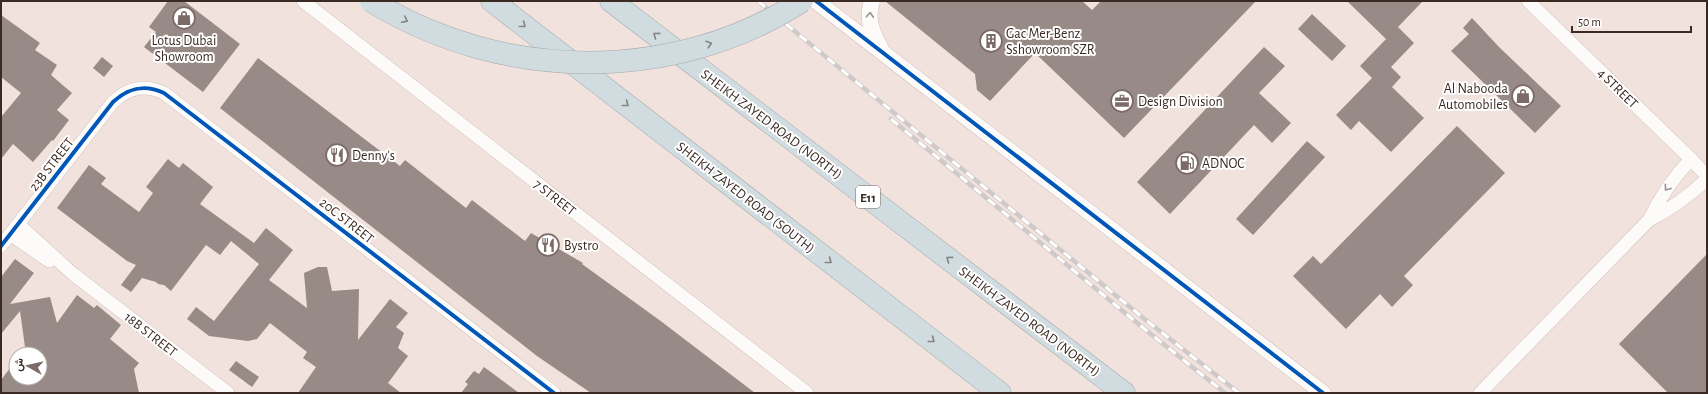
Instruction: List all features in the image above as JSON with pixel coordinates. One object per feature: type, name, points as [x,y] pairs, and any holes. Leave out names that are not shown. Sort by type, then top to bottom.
[{"type":"highway","points":[[371,1],[416,26],[473,47],[532,59],[593,63],[653,57],[712,43],[768,20],[802,1]]},
{"type":"highway","name":"SHEIKH ZAYED ROAD (SOUTH)","points":[[492,1],[1000,393]]},
{"type":"highway","name":"SHEIKH ZAYED ROAD (NORTH)","points":[[612,1],[1124,393]]},
{"type":"street","name":"7 STREET","points":[[303,1],[807,393]]},
{"type":"street","points":[[816,1],[1324,393]]},
{"type":"street","points":[[872,1],[869,21],[875,39],[883,54]]},
{"type":"street","name":"4 STREET","points":[[1528,1],[1691,159],[1707,178]]},
{"type":"street","name":"20C STREET","points":[[120,96],[129,90],[139,88],[156,89],[164,93],[554,393]]},
{"type":"street","name":"23B STREET","points":[[1,246],[113,102],[120,96]]},
{"type":"street","points":[[1649,220],[1657,202],[1667,187],[1691,159]]},
{"type":"street","points":[[1480,393],[1649,220],[1667,211],[1684,199],[1707,178]]},
{"type":"street","name":"18B STREET","points":[[14,229],[228,393]]},
{"type":"building","points":[[168,1],[184,1],[240,44],[203,92],[144,47],[156,32],[149,27]]},
{"type":"building","points":[[885,1],[1082,1],[1092,10],[1101,1],[1256,1],[1124,138],[1035,53],[990,101],[977,90],[975,74]]},
{"type":"building","points":[[1347,1],[1423,1],[1398,27],[1414,43],[1391,67],[1401,77],[1392,87],[1424,118],[1391,152],[1359,121],[1351,130],[1336,115],[1372,78],[1360,66],[1386,39]]},
{"type":"building","points":[[1312,14],[1346,46],[1332,61],[1298,29]]},
{"type":"building","points":[[1,15],[40,43],[35,50],[57,65],[51,75],[72,93],[57,110],[69,120],[53,141],[52,140],[33,162],[13,144],[1,159],[1,117],[21,93],[1,77]]},
{"type":"building","points":[[1472,18],[1499,47],[1561,106],[1535,133],[1451,51],[1469,34],[1463,28]]},
{"type":"building","name":"ADNOC","points":[[1264,47],[1285,66],[1259,93],[1291,123],[1272,143],[1254,125],[1170,214],[1137,182]]},
{"type":"building","points":[[102,57],[113,66],[104,77],[93,68]]},
{"type":"building","points":[[258,58],[400,166],[405,160],[466,208],[472,200],[525,241],[531,233],[583,263],[582,264],[662,322],[755,393],[591,393],[537,356],[220,108]]},
{"type":"building","points":[[1457,126],[1505,173],[1404,276],[1413,285],[1392,307],[1380,294],[1346,329],[1293,276],[1313,256],[1321,264]]},
{"type":"building","points":[[1307,141],[1325,157],[1253,235],[1236,219]]},
{"type":"building","points":[[168,159],[179,168],[183,163],[213,187],[200,204],[254,243],[266,228],[293,250],[269,280],[307,308],[304,273],[318,267],[327,267],[332,291],[359,289],[358,340],[390,299],[408,313],[396,327],[404,333],[398,348],[408,356],[388,383],[401,393],[298,393],[316,367],[303,358],[307,352],[270,323],[257,339],[248,341],[209,336],[187,319],[196,307],[214,321],[259,264],[231,241],[220,255],[206,245],[171,291],[164,285],[142,278],[131,292],[121,285],[136,265],[127,261],[57,208],[89,165],[106,178],[101,184],[139,212],[153,193],[146,187]]},
{"type":"building","points":[[1707,254],[1707,393],[1668,393],[1619,344]]},
{"type":"building","points":[[15,259],[34,273],[10,304],[50,297],[57,323],[77,295],[94,308],[97,305],[121,325],[110,339],[139,363],[134,369],[139,393],[1,393],[1,380],[8,371],[8,386],[48,386],[48,346],[25,346],[20,311],[1,334],[1,277]]},
{"type":"building","points":[[236,361],[259,377],[252,387],[229,370]]},
{"type":"building","points":[[484,367],[519,393],[461,393],[468,384],[465,382],[474,371],[479,374]]},
{"type":"railway","points":[[758,1],[1147,321],[1239,393]]},
{"type":"railway","points":[[891,119],[1142,327],[1225,393]]},
{"type":"cycle path","points":[[816,1],[1323,393]]},
{"type":"cycle path","points":[[1,246],[113,102],[131,90],[137,88],[150,88],[164,93],[554,393]]},
{"type":"place","name":"Lotus Dubai Showroom","points":[[184,18]]},
{"type":"place","name":"Gac Mer-Benz Sshowroom SZR","points":[[991,41]]},
{"type":"place","name":"Al Nabooda Automobiles","points":[[1523,96]]},
{"type":"place","name":"Design Division","points":[[1122,101]]},
{"type":"place","name":"Denny's","points":[[337,155]]},
{"type":"place","name":"ADNOC","points":[[1187,163]]},
{"type":"place","name":"Bystro","points":[[548,245]]}]
